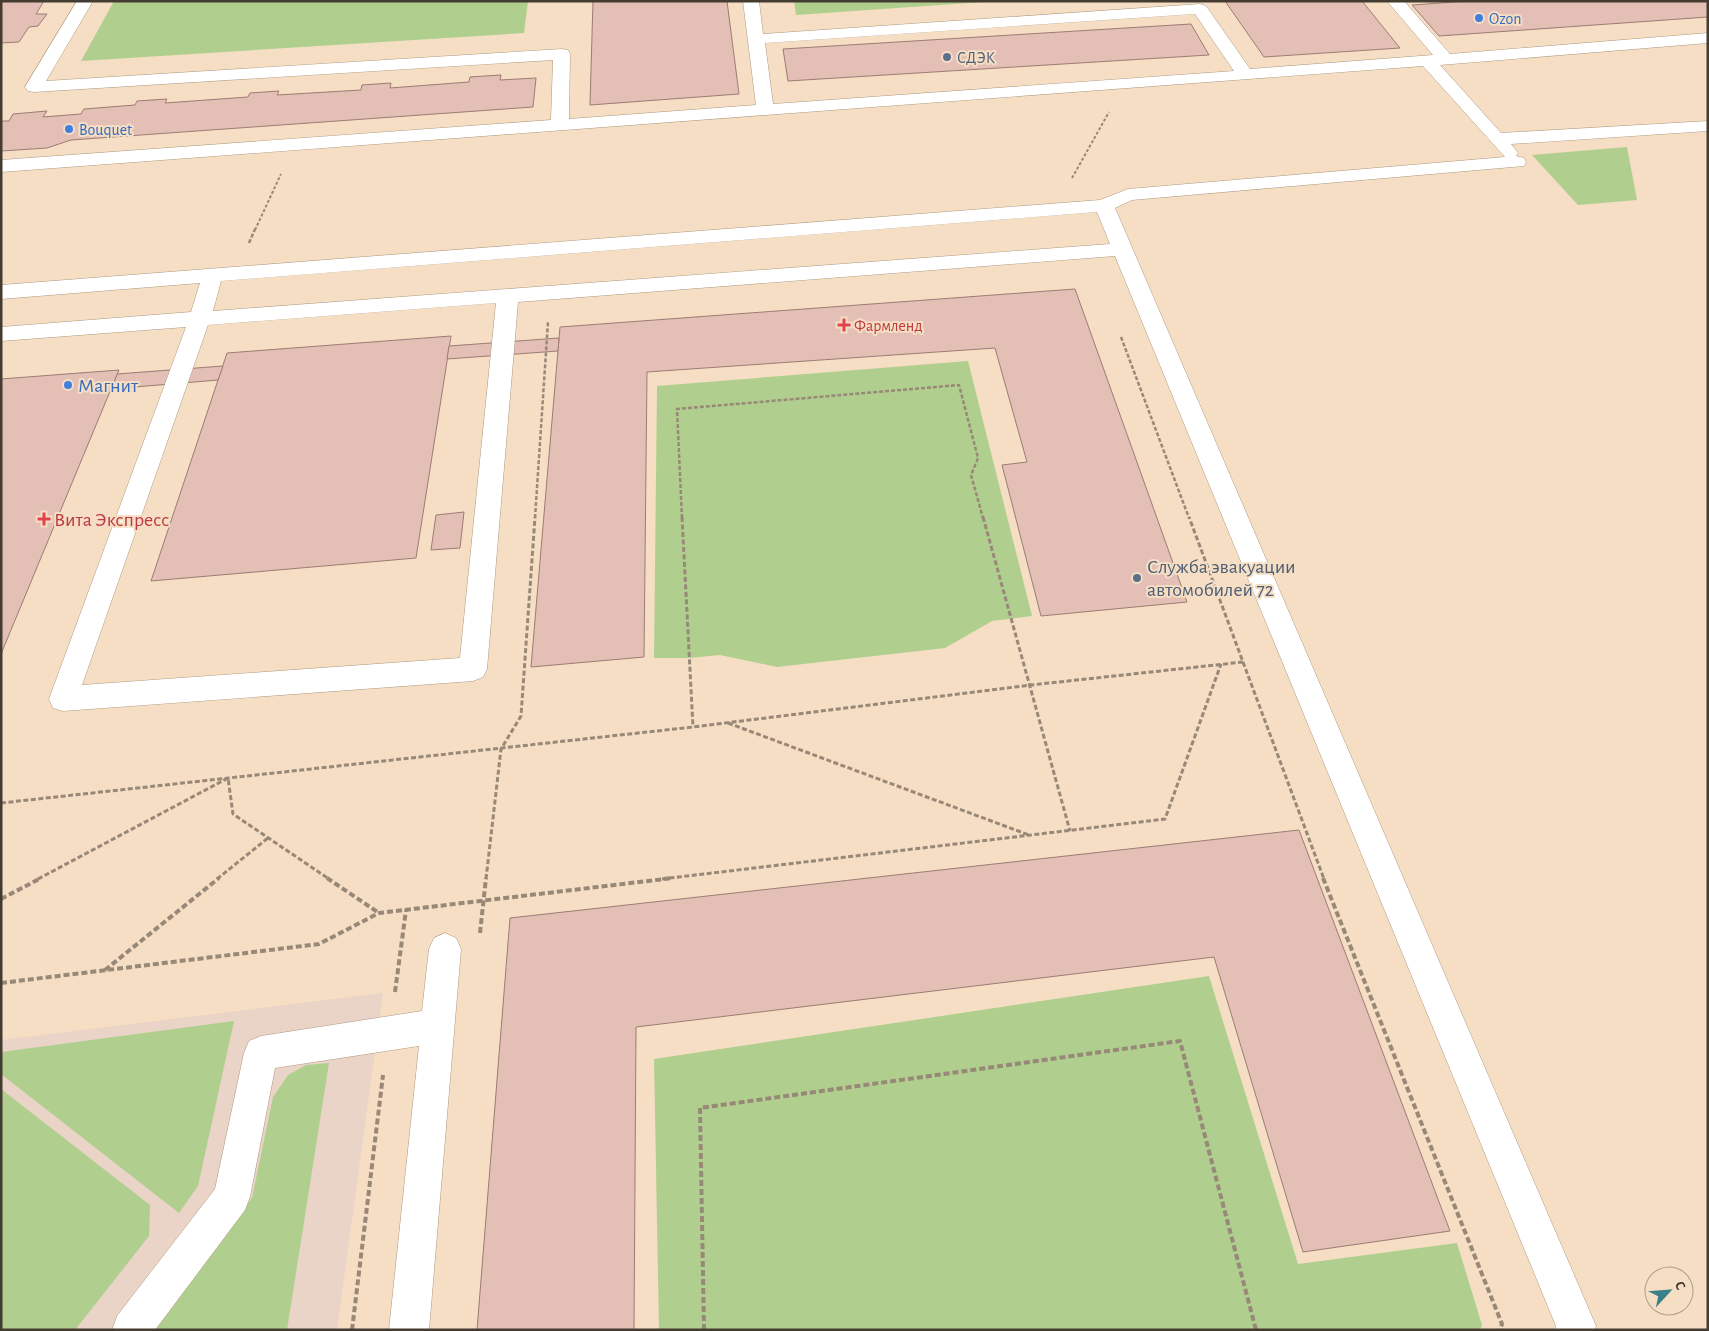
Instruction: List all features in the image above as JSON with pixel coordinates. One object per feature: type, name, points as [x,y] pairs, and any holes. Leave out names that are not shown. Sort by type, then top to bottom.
[{"type":"lane","points":[[85,1],[34,86],[562,54],[560,124]]},
{"type":"lane","points":[[751,1],[765,108]]},
{"type":"lane","points":[[1,292],[1104,206],[1128,195],[1517,162],[1497,140],[1395,1]]},
{"type":"lane","points":[[756,39],[1198,5],[1245,75]]},
{"type":"lane","points":[[1,166],[765,108],[1245,75],[1708,38]]},
{"type":"lane","points":[[1497,140],[1708,126]]},
{"type":"lane","points":[[1104,206],[1576,1326],[1575,1330]]},
{"type":"lane","points":[[1,334],[1123,249]]},
{"type":"lane","points":[[224,274],[199,320],[62,700],[473,669],[504,320],[508,296]]},
{"type":"lane","points":[[409,1330],[446,949]]},
{"type":"lane","points":[[131,1330],[232,1197],[261,1053],[438,1026]]},
{"type":"path","points":[[1071,208],[1065,190],[1112,106],[1102,84]]},
{"type":"path","points":[[224,274],[282,171],[291,144]]},
{"type":"path","points":[[480,936],[501,749],[521,716],[548,317]]},
{"type":"path","points":[[1119,331],[1301,822],[1502,1324],[1500,1330]]},
{"type":"path","points":[[693,727],[678,409],[959,385],[978,458],[971,475],[1031,685],[1070,831]]},
{"type":"path","points":[[1,803],[501,749],[1031,685],[1243,662]]},
{"type":"path","points":[[1,983],[319,944],[379,913],[1165,819],[1221,664]]},
{"type":"path","points":[[728,722],[1031,835]]},
{"type":"path","points":[[228,778],[233,814],[379,913]]},
{"type":"path","points":[[1,899],[228,778]]},
{"type":"path","points":[[104,970],[268,838]]},
{"type":"path","points":[[352,1330],[406,910]]},
{"type":"path","points":[[704,1330],[700,1108],[1180,1042],[1256,1330]]},
{"type":"shaded area","points":[[383,993],[337,1330],[1,1330],[1,1040]]},
{"type":"green space","points":[[114,1],[528,1],[524,33],[81,61]]},
{"type":"green space","points":[[794,1],[998,1],[796,15]]},
{"type":"green space","points":[[1627,147],[1637,200],[1578,205],[1532,155]]},
{"type":"green space","points":[[968,361],[1032,616],[992,621],[945,648],[777,667],[720,655],[689,658],[654,658],[657,386]]},
{"type":"green space","points":[[1209,976],[1298,1264],[1457,1243],[1482,1325],[1480,1330],[659,1330],[654,1059]]},
{"type":"green space","points":[[234,1021],[198,1186],[179,1213],[1,1074],[1,1052]]},
{"type":"green space","points":[[329,1063],[287,1330],[154,1330],[252,1198],[273,1097],[288,1075],[306,1065]]},
{"type":"green space","points":[[1,1089],[150,1205],[149,1236],[75,1330],[1,1330]]},
{"type":"building","points":[[1,1],[44,1],[36,14],[47,14],[38,26],[29,27],[19,42],[1,43]]},
{"type":"building","points":[[593,1],[727,1],[739,94],[590,105]]},
{"type":"building","points":[[1225,1],[1362,1],[1400,48],[1264,57]]},
{"type":"building","points":[[1468,1],[1708,1],[1708,17],[1439,36],[1412,5]]},
{"type":"building","points":[[1191,24],[1209,55],[788,81],[783,49]]},
{"type":"building","points":[[501,75],[500,80],[536,78],[533,107],[71,140],[47,148],[1,151],[1,121],[9,121],[13,114],[47,111],[43,117],[81,114],[84,109],[135,105],[137,101],[167,99],[165,103],[248,97],[250,93],[279,91],[277,95],[361,90],[362,85],[391,83],[390,88],[469,82],[470,77]]},
{"type":"building","points":[[1075,289],[1187,602],[1041,616],[1002,465],[1027,462],[995,348],[647,372],[644,657],[531,667],[560,327]]},
{"type":"building","points":[[451,336],[416,558],[151,581],[227,353]]},
{"type":"building","points":[[559,338],[558,351],[447,359],[449,346]]},
{"type":"building","points":[[223,366],[218,380],[111,389],[117,374]]},
{"type":"building","points":[[119,370],[111,389],[1,654],[1,379]]},
{"type":"building","points":[[464,512],[460,548],[431,550],[436,515]]},
{"type":"building","points":[[1299,830],[1450,1231],[1303,1252],[1214,957],[636,1027],[634,1330],[477,1330],[510,918]]},
{"type":"place","name":"Ozon","points":[[1479,18]]},
{"type":"place","name":"СДЭК","points":[[947,57]]},
{"type":"place","name":"Bouquet","points":[[69,129]]},
{"type":"place","name":"Фармленд","points":[[844,325]]},
{"type":"place","name":"Магнит","points":[[68,385]]},
{"type":"place","name":"Вита Экспресс","points":[[44,519]]},
{"type":"place","name":"Служба эвакуации автомобилей 72","points":[[1137,578]]}]
